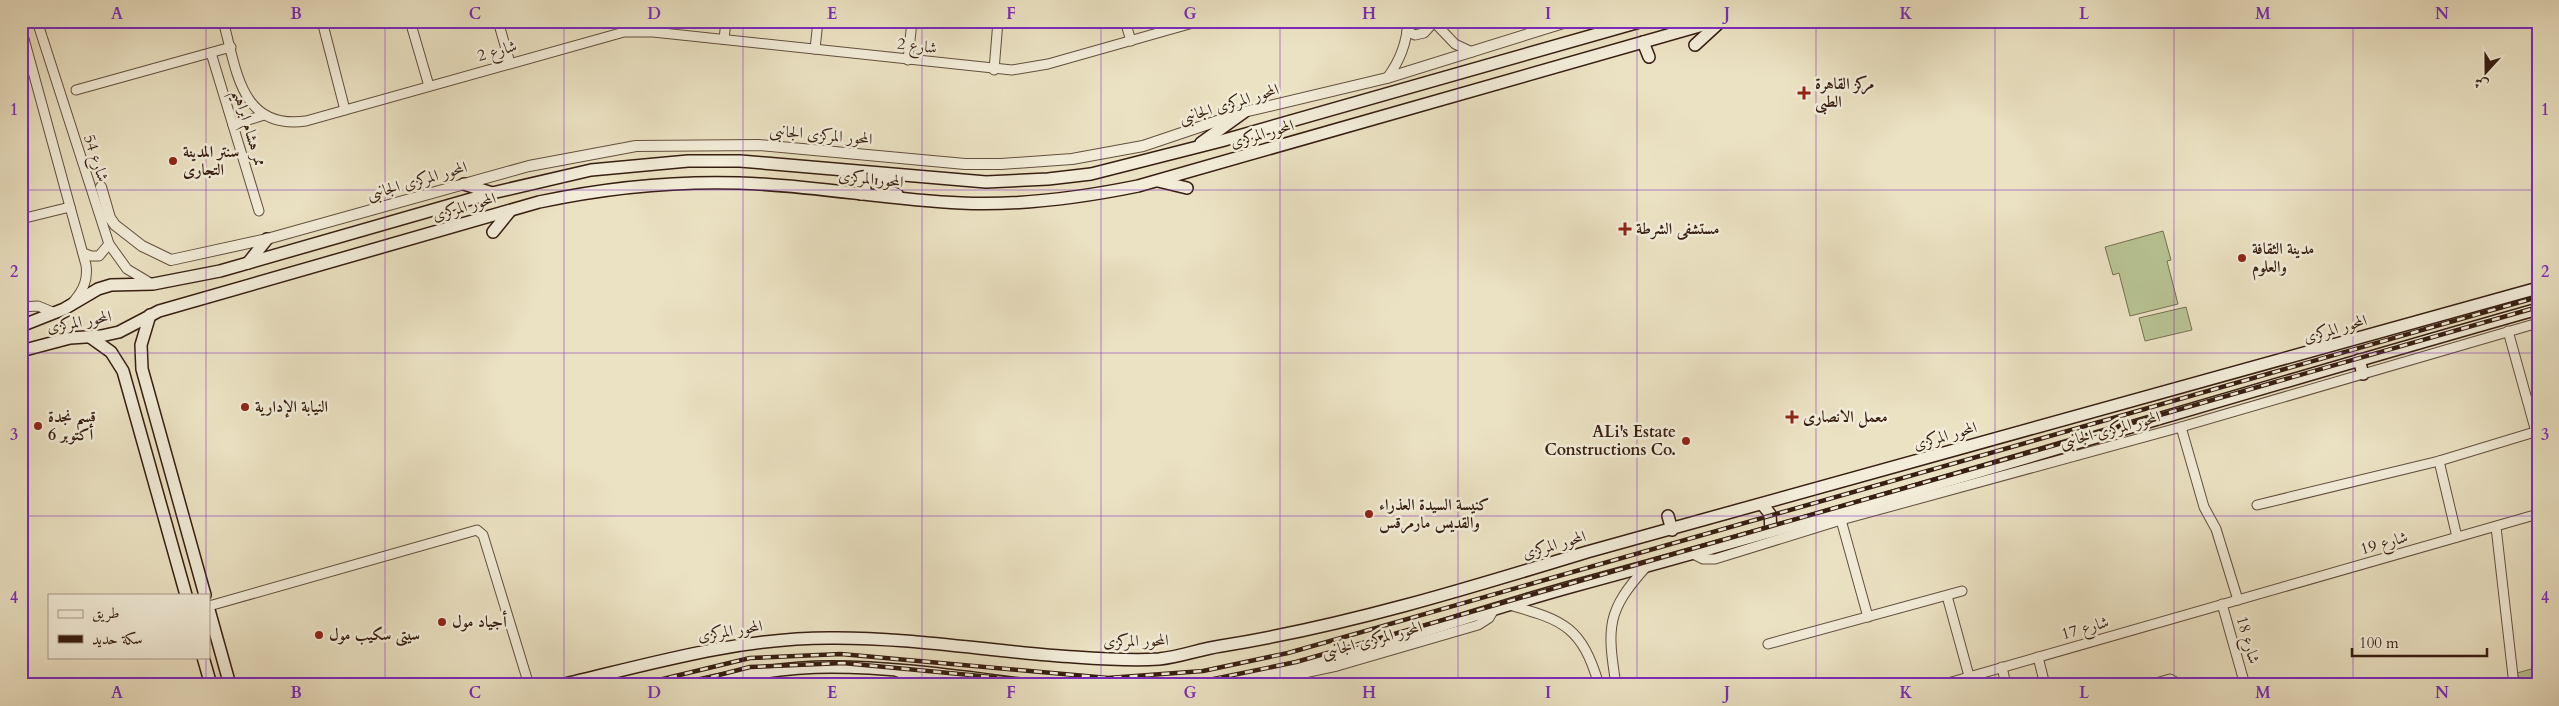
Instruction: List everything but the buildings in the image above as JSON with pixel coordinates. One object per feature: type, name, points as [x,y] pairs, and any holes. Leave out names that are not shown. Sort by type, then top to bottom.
[{"type":"main road","name":"المحور المركزى","points":[[21,351],[70,338],[119,332],[150,315],[251,284],[510,210],[594,191],[689,182],[790,186],[961,204],[1050,201],[1094,195],[1156,181],[1718,21]]},
{"type":"main road","points":[[1695,45],[1718,21]]},
{"type":"main road","name":"المحور المركزى","points":[[21,326],[55,313],[98,289],[110,285],[153,284],[248,263],[492,193],[591,170],[678,162],[740,161],[986,182],[1048,179],[1091,174],[1194,148],[1637,22]]},
{"type":"main road","points":[[1643,42],[1649,58]]},
{"type":"main road","points":[[1194,148],[1244,112]]},
{"type":"main road","points":[[831,168],[861,179],[865,186],[861,194]]},
{"type":"main road","points":[[887,175],[882,183],[886,191],[915,200]]},
{"type":"main road","points":[[1156,181],[1187,188]]},
{"type":"main road","points":[[464,184],[492,193]]},
{"type":"main road","points":[[493,232],[510,210]]},
{"type":"main road","points":[[248,263],[267,239]]},
{"type":"main road","name":"المحور المركزى","points":[[561,685],[588,681],[722,648],[759,642],[824,638],[877,640],[1083,657],[1160,659],[1335,625],[2538,288]]},
{"type":"main road","points":[[1214,685],[1334,656],[1495,608],[1772,531],[2538,309]]},
{"type":"main road","points":[[150,315],[143,333],[141,361],[204,594]]},
{"type":"main road","points":[[90,337],[111,352],[123,371],[186,594]]},
{"type":"main road","points":[[2359,360],[2363,374]]},
{"type":"main road","points":[[123,371],[130,362],[141,361]]},
{"type":"main road","points":[[1762,504],[1770,514],[1772,531]]},
{"type":"main road","points":[[1668,516],[1672,530]]},
{"type":"main road","points":[[210,612],[230,685]]},
{"type":"main road","points":[[203,658],[210,685]]},
{"type":"main road","points":[[695,685],[798,668],[891,670],[1028,685]]},
{"type":"street","points":[[21,22],[25,24],[32,21]]},
{"type":"street","name":"شارع 54","points":[[37,21],[90,191],[109,244],[126,269],[153,284]]},
{"type":"street","name":"شارع 2","points":[[223,21],[246,98],[272,120],[289,124],[306,121],[624,32],[653,32],[724,39],[994,70],[1039,66],[1200,21]]},
{"type":"street","points":[[322,21],[345,110]]},
{"type":"street","points":[[410,21],[429,86]]},
{"type":"street","points":[[498,21],[510,63]]},
{"type":"street","points":[[724,39],[726,21]]},
{"type":"street","points":[[815,49],[818,21]]},
{"type":"street","points":[[908,60],[912,21]]},
{"type":"street","points":[[994,70],[998,21]]},
{"type":"street","points":[[1125,21],[1131,41]]},
{"type":"street","points":[[1387,78],[1397,65],[1405,45],[1408,21]]},
{"type":"street","name":"المحور المركزى الجانبى","points":[[101,187],[114,225],[142,246],[171,260],[267,239],[564,158],[636,146],[759,145],[965,164],[1036,163],[1080,158],[1143,146],[1244,112],[1387,78],[1570,21]]},
{"type":"street","points":[[1407,31],[1415,34],[1424,33],[1433,22],[1455,44],[1472,52]]},
{"type":"street","points":[[21,28],[83,253],[87,276],[80,294],[70,306]]},
{"type":"street","points":[[76,90],[231,47]]},
{"type":"street","points":[[30,60],[37,52],[46,54]]},
{"type":"street","name":"ممر هشام ابراهيم","points":[[211,53],[259,211]]},
{"type":"street","points":[[232,125],[264,115]]},
{"type":"street","points":[[90,191],[101,187]]},
{"type":"street","points":[[21,220],[70,207]]},
{"type":"street","points":[[83,253],[99,256],[109,244]]},
{"type":"street","points":[[21,307],[38,306],[55,313]]},
{"type":"street","name":"المحور المركزى الجانبى","points":[[1691,554],[1702,559],[1715,559],[1841,520],[2181,427],[2538,323]]},
{"type":"street","points":[[2257,505],[2439,461],[2537,432],[2508,331]]},
{"type":"street","points":[[2181,427],[2204,507],[2216,529],[2238,600]]},
{"type":"street","points":[[2439,461],[2457,538]]},
{"type":"street","name":"شارع 19","points":[[2238,600],[2538,514]]},
{"type":"street","points":[[1841,520],[1868,617]]},
{"type":"street","points":[[2496,527],[2514,685]]},
{"type":"street","points":[[210,608],[477,530],[483,534],[528,685]]},
{"type":"street","points":[[1616,685],[1610,635],[1611,623],[1623,595],[1646,566]]},
{"type":"street","points":[[1768,644],[1962,592]]},
{"type":"street","points":[[1946,596],[1969,676]]},
{"type":"street","name":"شارع 17","points":[[1941,685],[2238,600]]},
{"type":"street","name":"شارع 18","points":[[2222,604],[2246,685]]},
{"type":"street","points":[[1508,605],[1544,615],[1570,629],[1588,652],[1599,685]]},
{"type":"street","name":"المحور المركزى الجانبى","points":[[1250,685],[1337,666],[1478,625],[1489,618],[1495,608]]},
{"type":"street","points":[[2038,657],[2045,685]]},
{"type":"street","points":[[2002,667],[2006,685]]},
{"type":"street","points":[[891,670],[938,685]]},
{"type":"street","points":[[2149,685],[2170,680],[2181,685]]},
{"type":"green space","points":[[2163,231],[2171,260],[2167,261],[2178,304],[2130,316],[2119,273],[2113,275],[2105,247]]},
{"type":"green space","points":[[2186,307],[2192,330],[2145,341],[2139,318]]},
{"type":"green space","points":[[2538,667],[2538,685],[2521,685],[2517,673]]},
{"type":"railway","points":[[638,685],[750,658],[841,654],[1108,678],[1203,671],[1288,653],[2538,297]]},
{"type":"railway","points":[[1150,685],[1199,682],[1296,662],[2538,307]]},
{"type":"railway","points":[[680,685],[750,667],[843,663],[1076,685]]},
{"type":"place","name":"مركز القاهرة الطبى","points":[[1804,93]]},
{"type":"place","name":"سنتر المدينة التجارى","points":[[173,161]]},
{"type":"place","name":"مستشفى الشرطة","points":[[1625,229]]},
{"type":"place","name":"مدينة الثقافة والعلوم","points":[[2242,258]]},
{"type":"place","name":"النيابة الإدارية","points":[[245,407]]},
{"type":"place","name":"معمل الانصارى","points":[[1792,417]]},
{"type":"place","name":"قسم نجدة 6 أكتوبر","points":[[38,426]]},
{"type":"place","name":"ALi's Estate Constructions Co.","points":[[1686,441]]},
{"type":"place","name":"كنيسة السيدة العذراء والقديس مارمرقس","points":[[1369,514]]},
{"type":"place","name":"أجياد مول","points":[[442,622]]},
{"type":"place","name":"سيتى سكيب مول","points":[[319,635]]}]
